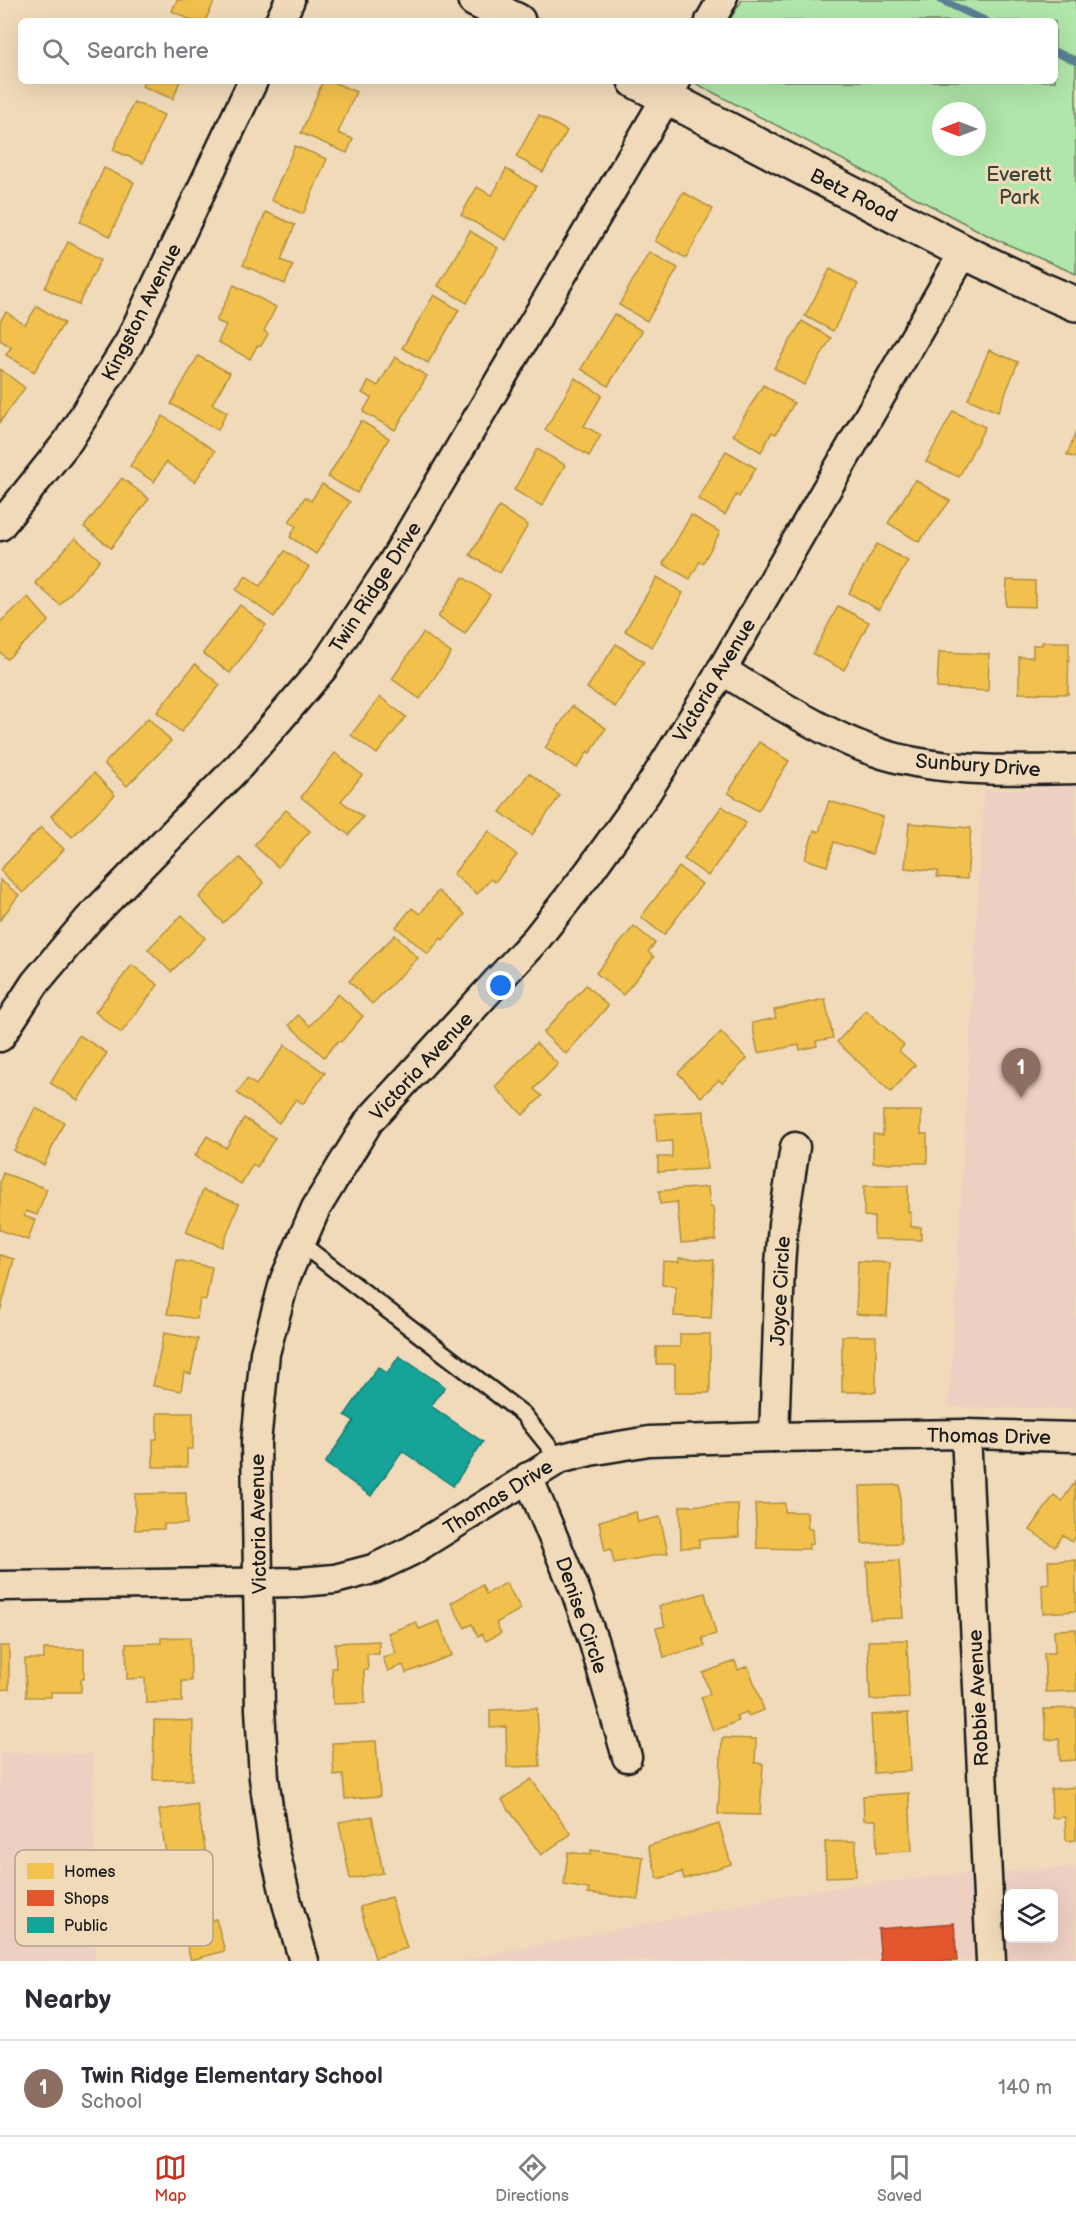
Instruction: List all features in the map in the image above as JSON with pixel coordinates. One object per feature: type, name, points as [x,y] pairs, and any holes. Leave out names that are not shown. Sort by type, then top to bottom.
[{"type":"street","points":[[281,18],[290,0]]},
{"type":"street","points":[[475,0],[512,18]]},
{"type":"street","points":[[712,18],[722,0]]},
{"type":"street","name":"Kingston Avenue","points":[[0,526],[68,441],[129,344],[252,84]]},
{"type":"street","name":"Betz Road","points":[[648,84],[671,89],[964,252],[1076,304]]},
{"type":"street","name":"Twin Ridge Drive","points":[[0,1037],[35,983],[88,920],[240,765],[323,668],[393,562],[671,89]]},
{"type":"street","name":"Victoria Avenue","points":[[304,1961],[273,1843],[264,1778],[260,1709],[256,1442],[265,1353],[285,1279],[316,1208],[369,1121],[537,938],[589,872],[646,792],[722,669],[964,252]]},
{"type":"street","name":"Sunbury Drive","points":[[722,669],[740,682],[818,727],[848,742],[884,755],[948,767],[1076,769]]},
{"type":"street","name":"Joyce Circle","points":[[774,1437],[780,1266],[795,1146]]},
{"type":"street","name":"Thomas Drive","points":[[0,1586],[300,1582],[335,1579],[373,1569],[411,1551],[559,1459],[590,1451],[650,1441],[966,1434],[1076,1437]]},
{"type":"street","name":"Robbie Avenue","points":[[966,1434],[991,1961]]},
{"type":"street","name":"Denise Circle","points":[[528,1477],[576,1592],[594,1643],[627,1757]]},
{"type":"lane","points":[[300,1244],[523,1414],[559,1459]]},
{"type":"shaded area","points":[[1076,769],[1076,1409],[949,1407],[984,790],[1043,789],[1044,770]]},
{"type":"shaded area","points":[[0,1753],[93,1754],[94,1850],[15,1850],[15,1946],[95,1946],[95,1961],[0,1961]]},
{"type":"shaded area","points":[[1076,1867],[1076,1961],[458,1961],[822,1889],[950,1875]]},
{"type":"green space","name":"Everett Park","points":[[742,0],[1076,0],[1076,274],[993,238],[697,84],[1058,84],[1058,18],[731,18]]},
{"type":"building: Homes","points":[[177,0],[215,0],[206,18],[187,18],[172,11]]},
{"type":"building: Homes","points":[[143,84],[179,84],[173,99],[142,86]]},
{"type":"building: Homes","points":[[322,84],[338,84],[356,92],[338,133],[353,139],[347,153],[301,133]]},
{"type":"building: Homes","points":[[134,102],[164,115],[143,163],[113,150]]},
{"type":"building: Homes","points":[[539,115],[567,131],[543,172],[516,157]]},
{"type":"building: Homes","points":[[295,146],[327,159],[303,214],[271,200]]},
{"type":"building: Homes","points":[[104,168],[134,182],[110,236],[80,222]]},
{"type":"building: Homes","points":[[506,169],[536,186],[506,240],[461,215],[477,187],[492,196]]},
{"type":"building: Homes","points":[[683,192],[713,209],[686,258],[655,241]]},
{"type":"building: Homes","points":[[266,212],[295,225],[281,260],[293,265],[285,284],[243,265]]},
{"type":"building: Homes","points":[[470,231],[498,248],[467,303],[438,286]]},
{"type":"building: Homes","points":[[68,242],[101,259],[78,305],[45,288]]},
{"type":"building: Homes","points":[[649,252],[678,268],[647,321],[619,305]]},
{"type":"building: Homes","points":[[830,269],[858,284],[833,331],[805,316]]},
{"type":"building: Homes","points":[[234,285],[276,307],[264,331],[268,334],[261,346],[257,346],[250,359],[218,342],[226,325],[216,321]]},
{"type":"building: Homes","points":[[434,295],[459,310],[428,363],[402,348]]},
{"type":"building: Homes","points":[[37,306],[64,323],[34,372],[6,355],[11,347],[0,340],[0,321],[6,312],[25,325]]},
{"type":"building: Homes","points":[[614,314],[642,331],[608,386],[581,369]]},
{"type":"building: Homes","points":[[802,321],[831,338],[804,385],[774,368]]},
{"type":"building: Homes","points":[[989,350],[1018,362],[998,412],[968,399]]},
{"type":"building: Homes","points":[[198,356],[230,373],[212,404],[227,412],[218,430],[171,404]]},
{"type":"building: Homes","points":[[395,357],[427,376],[395,430],[363,412],[371,398],[362,393],[369,381],[378,386]]},
{"type":"building: Homes","points":[[0,369],[25,388],[0,422]]},
{"type":"building: Homes","points":[[575,378],[602,395],[584,426],[601,435],[589,456],[545,430]]},
{"type":"building: Homes","points":[[763,385],[794,403],[776,434],[772,432],[761,452],[733,435]]},
{"type":"building: Homes","points":[[953,411],[985,427],[959,477],[926,462]]},
{"type":"building: Homes","points":[[163,416],[215,451],[195,482],[166,462],[154,482],[130,466]]},
{"type":"building: Homes","points":[[361,421],[389,438],[357,493],[328,477]]},
{"type":"building: Homes","points":[[1076,432],[1076,458],[1067,455]]},
{"type":"building: Homes","points":[[537,449],[565,465],[542,506],[514,490]]},
{"type":"building: Homes","points":[[726,451],[756,468],[739,497],[736,495],[725,515],[698,499]]},
{"type":"building: Homes","points":[[122,478],[149,499],[111,548],[84,527]]},
{"type":"building: Homes","points":[[915,480],[950,501],[919,542],[888,523]]},
{"type":"building: Homes","points":[[322,484],[350,502],[316,554],[290,537],[296,526],[289,522],[305,497],[311,501]]},
{"type":"building: Homes","points":[[499,507],[528,525],[500,573],[470,555]]},
{"type":"building: Homes","points":[[691,515],[720,532],[703,563],[700,561],[690,579],[663,564]]},
{"type":"building: Homes","points":[[75,538],[100,560],[60,605],[35,583]]},
{"type":"building: Homes","points":[[877,544],[908,561],[879,610],[849,593]]},
{"type":"building: Homes","points":[[285,551],[309,567],[274,617],[236,590],[246,576],[260,586]]},
{"type":"building: Homes","points":[[463,577],[490,595],[465,634],[438,617]]},
{"type":"building: Homes","points":[[657,577],[683,593],[652,647],[625,631]]},
{"type":"building: Homes","points":[[1007,580],[1035,581],[1035,607],[1006,606]]},
{"type":"building: Homes","points":[[28,597],[49,621],[7,659],[0,652],[0,622]]},
{"type":"building: Homes","points":[[240,605],[266,625],[230,673],[203,653]]},
{"type":"building: Homes","points":[[838,606],[869,622],[844,670],[813,654]]},
{"type":"building: Homes","points":[[423,633],[451,653],[420,699],[392,679]]},
{"type":"building: Homes","points":[[1042,642],[1069,642],[1068,694],[1019,693],[1019,657],[1033,657],[1033,645],[1042,645]]},
{"type":"building: Homes","points":[[616,644],[644,662],[615,707],[587,688]]},
{"type":"building: Homes","points":[[939,652],[989,654],[988,691],[937,688]]},
{"type":"building: Homes","points":[[195,664],[220,685],[181,732],[157,712]]},
{"type":"building: Homes","points":[[380,697],[406,717],[377,754],[351,735]]},
{"type":"building: Homes","points":[[572,706],[606,728],[577,768],[545,748]]},
{"type":"building: Homes","points":[[148,718],[171,741],[127,786],[104,764]]},
{"type":"building: Homes","points":[[759,742],[789,761],[758,811],[728,793]]},
{"type":"building: Homes","points":[[335,753],[362,775],[341,801],[363,817],[349,835],[301,797]]},
{"type":"building: Homes","points":[[94,773],[115,795],[72,837],[51,816]]},
{"type":"building: Homes","points":[[529,773],[560,796],[532,835],[500,812]]},
{"type":"building: Homes","points":[[829,801],[883,817],[872,854],[834,842],[827,866],[805,859],[814,830],[819,832]]},
{"type":"building: Homes","points":[[722,806],[746,823],[708,876],[684,859]]},
{"type":"building: Homes","points":[[286,810],[310,831],[278,867],[254,845]]},
{"type":"building: Homes","points":[[909,823],[971,828],[967,879],[937,877],[938,871],[905,868]]},
{"type":"building: Homes","points":[[41,827],[64,849],[23,893],[0,870]]},
{"type":"building: Homes","points":[[489,831],[517,855],[495,882],[491,879],[477,894],[453,874]]},
{"type":"building: Homes","points":[[240,858],[264,883],[223,923],[199,897]]},
{"type":"building: Homes","points":[[679,867],[702,884],[664,935],[641,917]]},
{"type":"building: Homes","points":[[0,880],[19,895],[0,920]]},
{"type":"building: Homes","points":[[438,891],[465,914],[428,954],[396,927],[412,908],[420,914]]},
{"type":"building: Homes","points":[[182,915],[205,938],[171,972],[148,949]]},
{"type":"building: Homes","points":[[634,926],[655,943],[648,952],[654,957],[623,995],[596,973]]},
{"type":"building: Homes","points":[[395,935],[418,958],[372,1004],[349,981]]},
{"type":"building: Homes","points":[[132,965],[158,985],[121,1033],[95,1012]]},
{"type":"building: Homes","points":[[586,985],[608,1006],[566,1054],[543,1033]]},
{"type":"building: Homes","points":[[338,994],[363,1016],[341,1042],[338,1041],[324,1057],[289,1025],[298,1015],[310,1026]]},
{"type":"building: Homes","points":[[825,999],[833,1038],[816,1041],[817,1046],[800,1050],[799,1045],[758,1053],[752,1023],[776,1018],[774,1010]]},
{"type":"building: Homes","points":[[866,1010],[904,1045],[899,1051],[915,1065],[891,1092],[837,1042]]},
{"type":"building: Homes","points":[[721,1032],[747,1059],[722,1083],[719,1080],[701,1097],[678,1073]]},
{"type":"building: Homes","points":[[79,1035],[107,1053],[78,1100],[50,1083]]},
{"type":"building: Homes","points":[[536,1043],[558,1064],[534,1089],[542,1096],[523,1115],[495,1087]]},
{"type":"building: Homes","points":[[285,1045],[325,1073],[303,1104],[296,1099],[279,1123],[237,1093],[247,1079],[256,1085]]},
{"type":"building: Homes","points":[[35,1108],[64,1122],[44,1165],[14,1151]]},
{"type":"building: Homes","points":[[704,1111],[707,1169],[658,1172],[658,1157],[672,1157],[672,1141],[657,1142],[655,1114]]},
{"type":"building: Homes","points":[[883,1111],[921,1111],[921,1134],[927,1134],[927,1163],[873,1163],[873,1134],[883,1135]]},
{"type":"building: Homes","points":[[244,1118],[275,1138],[257,1167],[253,1164],[241,1184],[195,1156],[207,1136],[226,1148]]},
{"type":"building: Homes","points":[[3,1173],[47,1189],[37,1215],[26,1211],[24,1216],[35,1220],[28,1240],[0,1230],[0,1182]]},
{"type":"building: Homes","points":[[864,1186],[908,1186],[908,1212],[911,1212],[911,1227],[921,1227],[921,1240],[874,1239],[874,1217],[864,1216]]},
{"type":"building: Homes","points":[[708,1187],[710,1207],[713,1207],[716,1240],[681,1243],[677,1202],[660,1204],[659,1191]]},
{"type":"building: Homes","points":[[203,1190],[239,1204],[222,1247],[186,1232]]},
{"type":"building: Homes","points":[[0,1255],[14,1259],[0,1312]]},
{"type":"building: Homes","points":[[679,1258],[714,1260],[711,1318],[674,1316],[676,1286],[662,1285],[663,1261],[679,1262]]},
{"type":"building: Homes","points":[[177,1260],[212,1267],[206,1300],[200,1299],[197,1319],[167,1314]]},
{"type":"building: Homes","points":[[858,1261],[890,1263],[887,1316],[856,1314]]},
{"type":"building: Homes","points":[[164,1333],[198,1339],[191,1374],[184,1372],[181,1391],[153,1386]]},
{"type":"building: Homes","points":[[680,1334],[710,1334],[710,1393],[675,1393],[675,1364],[656,1364],[656,1347],[680,1347]]},
{"type":"building: Homes","points":[[842,1336],[876,1336],[876,1392],[842,1392]]},
{"type":"building: Homes","points":[[157,1413],[193,1413],[193,1449],[187,1449],[187,1467],[153,1467],[153,1439],[157,1439]]},
{"type":"building: Homes","points":[[1075,1482],[1076,1536],[1072,1542],[1063,1535],[1055,1547],[1030,1530],[1054,1495],[1062,1501]]},
{"type":"building: Homes","points":[[900,1485],[901,1543],[862,1544],[860,1486]]},
{"type":"building: Homes","points":[[186,1493],[187,1524],[164,1524],[164,1529],[135,1530],[135,1494]]},
{"type":"building: Homes","points":[[785,1503],[785,1512],[807,1512],[808,1529],[812,1529],[813,1544],[809,1544],[809,1549],[757,1548],[755,1504]]},
{"type":"building: Homes","points":[[738,1504],[739,1537],[699,1539],[699,1547],[681,1548],[680,1506]]},
{"type":"building: Homes","points":[[636,1512],[638,1522],[660,1517],[668,1553],[614,1563],[611,1549],[605,1551],[599,1521]]},
{"type":"building: Homes","points":[[899,1560],[903,1618],[870,1619],[867,1562]]},
{"type":"building: Homes","points":[[1076,1560],[1076,1611],[1043,1613],[1042,1585],[1049,1584],[1048,1561]]},
{"type":"building: Homes","points":[[506,1583],[521,1609],[496,1623],[501,1633],[486,1641],[482,1634],[478,1636],[472,1624],[465,1628],[451,1603],[482,1585],[486,1594]]},
{"type":"building: Homes","points":[[705,1593],[716,1634],[702,1638],[705,1646],[664,1657],[656,1628],[665,1626],[659,1606]]},
{"type":"building: Homes","points":[[439,1621],[452,1655],[406,1673],[403,1665],[388,1671],[383,1658],[396,1653],[388,1633],[416,1622],[419,1629]]},
{"type":"building: Homes","points":[[1076,1629],[1076,1691],[1046,1692],[1044,1653],[1055,1653],[1054,1630]]},
{"type":"building: Homes","points":[[190,1637],[191,1681],[182,1681],[182,1702],[146,1703],[145,1678],[127,1679],[126,1644],[161,1643],[161,1638]]},
{"type":"building: Homes","points":[[907,1640],[909,1698],[870,1700],[868,1641]]},
{"type":"building: Homes","points":[[379,1641],[379,1654],[367,1654],[368,1670],[364,1670],[365,1703],[333,1704],[332,1668],[336,1668],[335,1643]]},
{"type":"building: Homes","points":[[0,1646],[9,1646],[9,1689],[0,1690]]},
{"type":"building: Homes","points":[[44,1649],[84,1649],[84,1679],[81,1679],[81,1692],[51,1692],[51,1697],[26,1697],[25,1659],[44,1659]]},
{"type":"building: Homes","points":[[735,1661],[738,1670],[748,1666],[764,1710],[748,1716],[747,1712],[736,1716],[738,1721],[713,1731],[701,1697],[710,1694],[703,1673]]},
{"type":"building: Homes","points":[[537,1708],[540,1766],[507,1767],[506,1727],[490,1728],[490,1710]]},
{"type":"building: Homes","points":[[1076,1708],[1076,1760],[1060,1761],[1059,1739],[1046,1740],[1044,1709]]},
{"type":"building: Homes","points":[[908,1713],[911,1771],[874,1773],[871,1715]]},
{"type":"building: Homes","points":[[154,1720],[193,1721],[192,1780],[153,1780]]},
{"type":"building: Homes","points":[[722,1738],[756,1739],[755,1763],[763,1764],[760,1815],[718,1814]]},
{"type":"building: Homes","points":[[376,1741],[380,1796],[345,1799],[343,1775],[334,1776],[332,1743]]},
{"type":"building: Homes","points":[[531,1779],[571,1834],[541,1855],[502,1800]]},
{"type":"building: Homes","points":[[1076,1787],[1076,1840],[1066,1841],[1065,1817],[1052,1818],[1051,1789]]},
{"type":"building: Homes","points":[[909,1793],[912,1851],[877,1853],[876,1820],[864,1820],[863,1796]]},
{"type":"building: Homes","points":[[197,1804],[205,1850],[165,1850],[159,1810]]},
{"type":"building: Homes","points":[[372,1816],[383,1873],[350,1879],[339,1822]]},
{"type":"building: Homes","points":[[719,1824],[731,1864],[684,1879],[682,1872],[658,1879],[648,1846]]},
{"type":"building: Homes","points":[[856,1841],[856,1876],[826,1877],[825,1842]]},
{"type":"building: Homes","points":[[591,1850],[643,1857],[638,1899],[588,1893],[589,1889],[564,1885],[568,1852],[591,1855]]},
{"type":"building: Homes","points":[[391,1897],[407,1948],[375,1958],[360,1907]]},
{"type":"building: Homes","points":[[216,1919],[225,1951],[191,1960],[187,1946],[213,1946],[213,1920]]},
{"type":"building: Shops","points":[[954,1923],[957,1961],[881,1961],[878,1929]]},
{"type":"building: Public","points":[[399,1356],[445,1387],[431,1406],[483,1442],[453,1486],[402,1451],[371,1496],[325,1463],[354,1421],[345,1415],[378,1367],[387,1374]]},
{"type":"waterway","points":[[941,0],[980,18]]},
{"type":"waterway","points":[[1058,53],[1076,61]]},
{"type":"place","name":"Twin Ridge Elementary School","points":[[1021,1098]]}]
